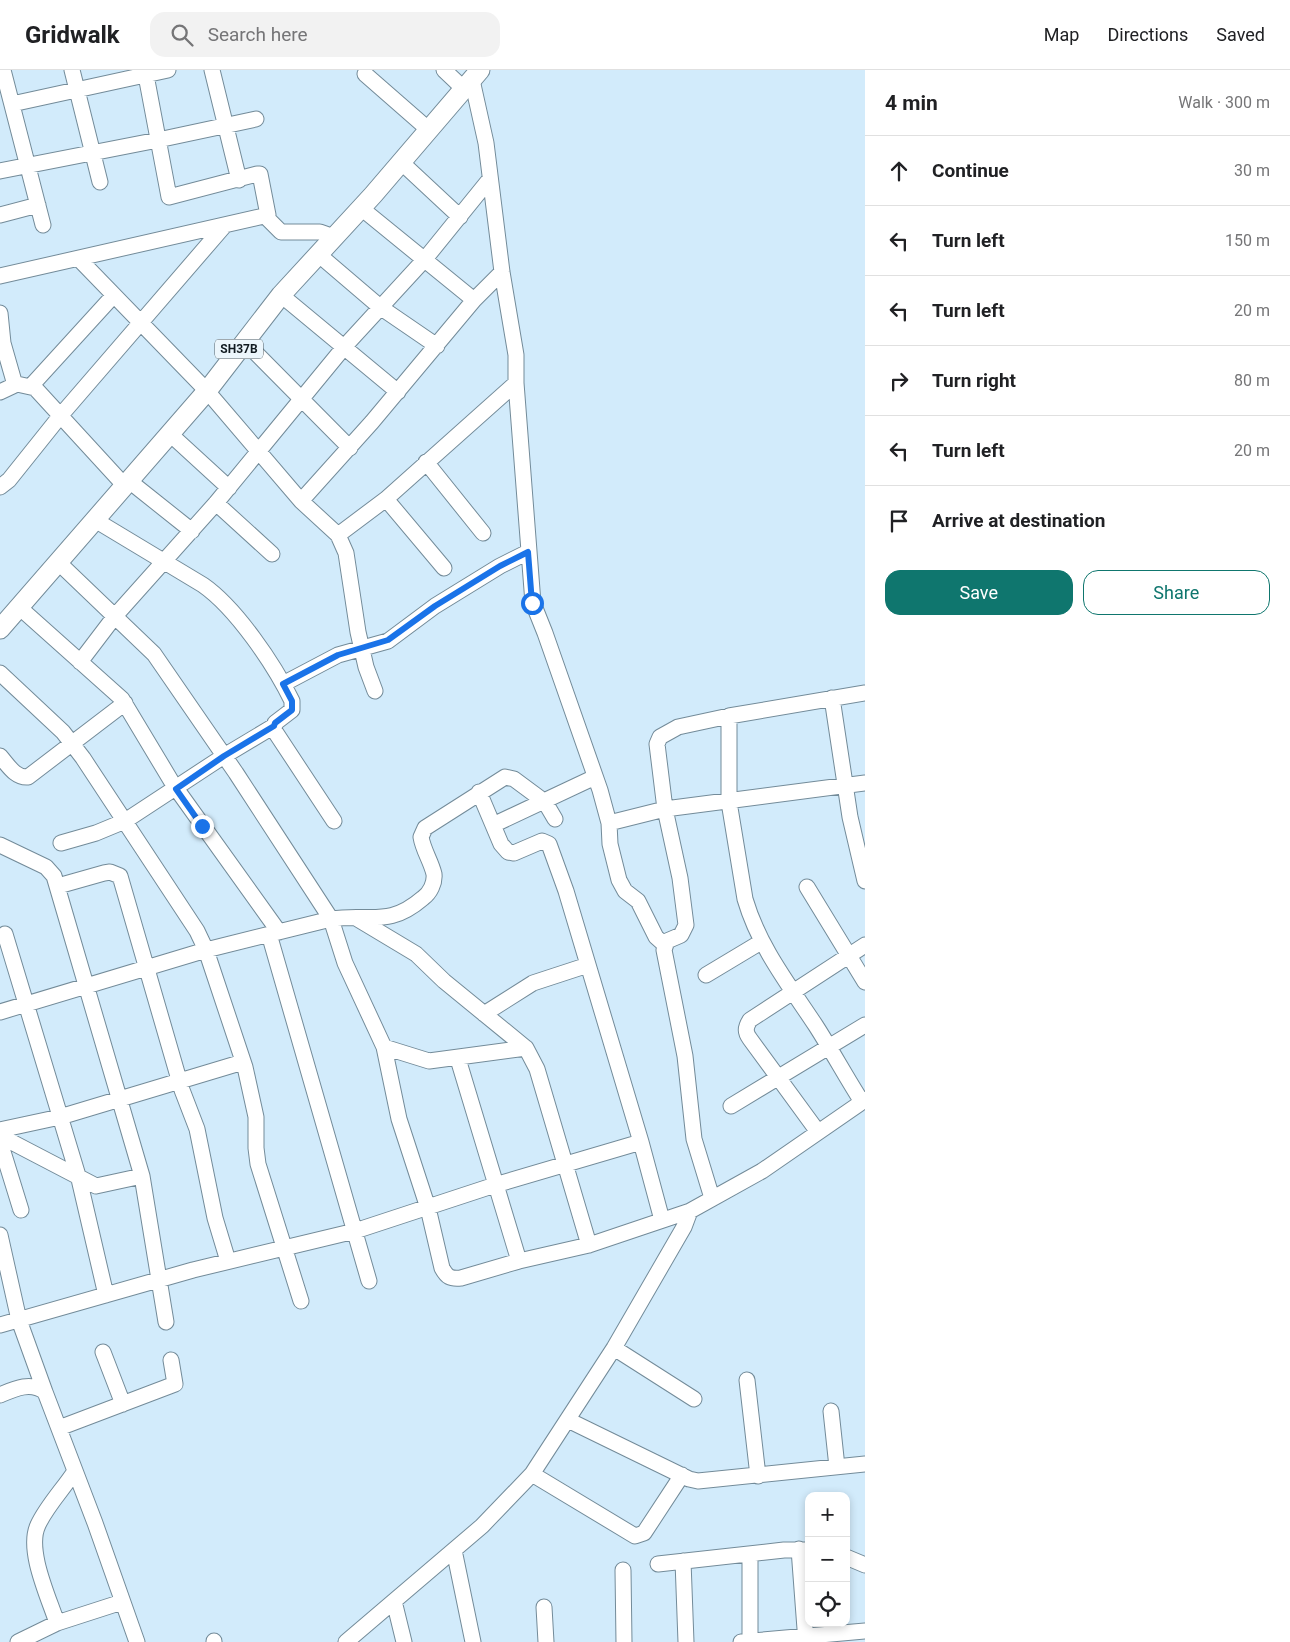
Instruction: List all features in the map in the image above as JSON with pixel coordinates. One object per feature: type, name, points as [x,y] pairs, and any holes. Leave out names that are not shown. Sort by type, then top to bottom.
[{"type":"main road","name":"SH37B","points":[[0,630],[126,482],[207,391],[281,295],[361,208],[472,80]]},
{"type":"street","points":[[3,70],[43,225]]},
{"type":"street","points":[[72,70],[100,182]]},
{"type":"street","points":[[12,104],[145,72],[168,70]]},
{"type":"street","points":[[212,70],[239,180]]},
{"type":"street","points":[[444,70],[472,80],[486,143],[489,180],[502,272],[516,355],[516,383],[532,603],[545,633],[595,777],[609,823],[610,844],[619,880],[625,892],[638,901],[656,937],[665,945],[685,1056],[694,1139],[712,1198]]},
{"type":"street","points":[[145,72],[169,197],[260,174],[268,215],[266,217]]},
{"type":"street","points":[[365,74],[429,130]]},
{"type":"street","points":[[0,171],[256,119]]},
{"type":"street","points":[[401,162],[460,217]]},
{"type":"street","points":[[80,662],[115,616],[229,488],[345,346],[426,259],[489,180]]},
{"type":"street","points":[[0,215],[38,205]]},
{"type":"street","points":[[361,208],[474,300]]},
{"type":"street","points":[[0,276],[266,217]]},
{"type":"street","points":[[266,217],[281,232],[320,232],[334,237]]},
{"type":"street","points":[[0,486],[9,480],[61,415],[225,225]]},
{"type":"street","points":[[318,254],[380,307],[437,346]]},
{"type":"street","points":[[79,260],[207,391],[301,501],[338,535],[346,554],[362,650],[375,691]]},
{"type":"street","points":[[301,501],[350,448],[474,300],[502,272]]},
{"type":"street","points":[[281,295],[345,346],[398,392]]},
{"type":"street","points":[[31,386],[114,296]]},
{"type":"street","points":[[0,313],[3,344],[15,385]]},
{"type":"street","points":[[245,342],[350,448]]},
{"type":"street","points":[[338,535],[386,499],[516,383]]},
{"type":"street","points":[[0,392],[15,385],[31,386],[126,482],[192,531]]},
{"type":"street","points":[[169,434],[229,488]]},
{"type":"street","points":[[426,462],[483,533]]},
{"type":"street","points":[[386,499],[444,568]]},
{"type":"street","points":[[216,503],[272,554]]},
{"type":"street","points":[[61,843],[96,833],[125,821],[224,756],[274,726],[275,723],[292,710],[293,706],[283,684],[226,603],[217,595],[165,562],[128,542],[95,520]]},
{"type":"street","points":[[283,684],[338,655],[362,650],[388,640],[435,606],[500,566],[528,552]]},
{"type":"street","points":[[58,563],[154,654],[224,756],[331,919],[344,963],[384,1048],[400,1119],[428,1208],[442,1268],[446,1275],[452,1278],[461,1278],[519,1261],[589,1245],[690,1211],[762,1170],[863,1102],[761,942],[745,899],[729,802],[729,716]]},
{"type":"street","points":[[19,607],[125,703],[176,789],[274,933],[369,1281]]},
{"type":"street","points":[[0,673],[16,686],[71,743],[178,899],[206,950],[243,1062],[256,1117],[258,1164],[301,1301]]},
{"type":"street","points":[[665,945],[667,941],[681,935],[686,925],[680,878],[665,809],[657,754],[660,736],[678,727],[729,716],[865,694]]},
{"type":"street","points":[[832,698],[844,786],[854,841],[865,881]]},
{"type":"street","points":[[0,756],[20,777],[28,777],[125,703]]},
{"type":"street","points":[[274,726],[274,730],[334,821]]},
{"type":"street","points":[[0,1012],[206,950],[274,933],[331,919],[354,917],[377,919],[409,910],[426,896],[432,886],[434,875],[422,841],[422,833],[425,828],[500,778],[509,777],[545,802],[555,819]]},
{"type":"street","points":[[493,825],[595,777]]},
{"type":"street","points":[[609,823],[665,809],[865,783]]},
{"type":"street","points":[[480,792],[501,844],[508,852],[514,853],[542,841],[549,844],[588,965],[641,1142],[662,1220]]},
{"type":"street","points":[[0,845],[46,867],[54,876],[58,886],[142,1176],[161,1279],[166,1322]]},
{"type":"street","points":[[58,886],[110,872],[120,876],[179,1080],[197,1129],[215,1218],[228,1261]]},
{"type":"street","points":[[807,887],[865,982]]},
{"type":"street","points":[[354,917],[376,932],[416,954],[526,1048],[537,1069],[589,1245]]},
{"type":"street","points":[[6,934],[79,1179],[106,1295]]},
{"type":"street","points":[[706,975],[761,942]]},
{"type":"street","points":[[818,1132],[746,1033],[746,1027],[750,1020],[865,945]]},
{"type":"street","points":[[484,1014],[533,983],[588,965]]},
{"type":"street","points":[[731,1106],[865,1025]]},
{"type":"street","points":[[384,1048],[429,1061],[458,1059],[526,1048]]},
{"type":"street","points":[[458,1059],[519,1261]]},
{"type":"street","points":[[0,1130],[60,1117],[243,1062]]},
{"type":"street","points":[[0,1136],[79,1179],[101,1187],[142,1176]]},
{"type":"street","points":[[0,1142],[22,1210]]},
{"type":"street","points":[[0,1325],[228,1261],[354,1230],[428,1208],[495,1185],[641,1142]]},
{"type":"street","points":[[346,1642],[482,1526],[532,1474],[614,1348],[684,1227],[690,1211]]},
{"type":"street","points":[[0,1235],[19,1320],[44,1392],[76,1471],[137,1642]]},
{"type":"street","points":[[614,1348],[694,1399]]},
{"type":"street","points":[[103,1352],[123,1404]]},
{"type":"street","points":[[59,1428],[175,1384],[171,1360]]},
{"type":"street","points":[[747,1380],[758,1476]]},
{"type":"street","points":[[0,1395],[27,1387],[38,1387],[44,1392]]},
{"type":"street","points":[[832,1410],[837,1467]]},
{"type":"street","points":[[568,1420],[682,1476],[706,1482],[865,1464]]},
{"type":"street","points":[[57,1623],[34,1542],[37,1527],[44,1514],[76,1471]]},
{"type":"street","points":[[532,1474],[635,1536],[644,1533],[682,1476]]},
{"type":"street","points":[[658,1564],[804,1549],[806,1639]]},
{"type":"street","points":[[454,1550],[473,1642]]},
{"type":"street","points":[[750,1554],[747,1642],[806,1639],[865,1631]]},
{"type":"street","points":[[850,1559],[865,1565]]},
{"type":"street","points":[[683,1561],[686,1642]]},
{"type":"street","points":[[623,1570],[624,1642]]},
{"type":"street","points":[[394,1601],[404,1642]]},
{"type":"street","points":[[17,1642],[57,1623],[122,1602]]},
{"type":"street","points":[[544,1607],[546,1642]]},
{"type":"route","points":[[202,826],[176,789],[224,756],[274,726],[275,723],[292,710],[292,701],[283,684],[306,670],[338,655],[362,650],[388,640],[435,606],[500,566],[528,552],[532,603]]}]
